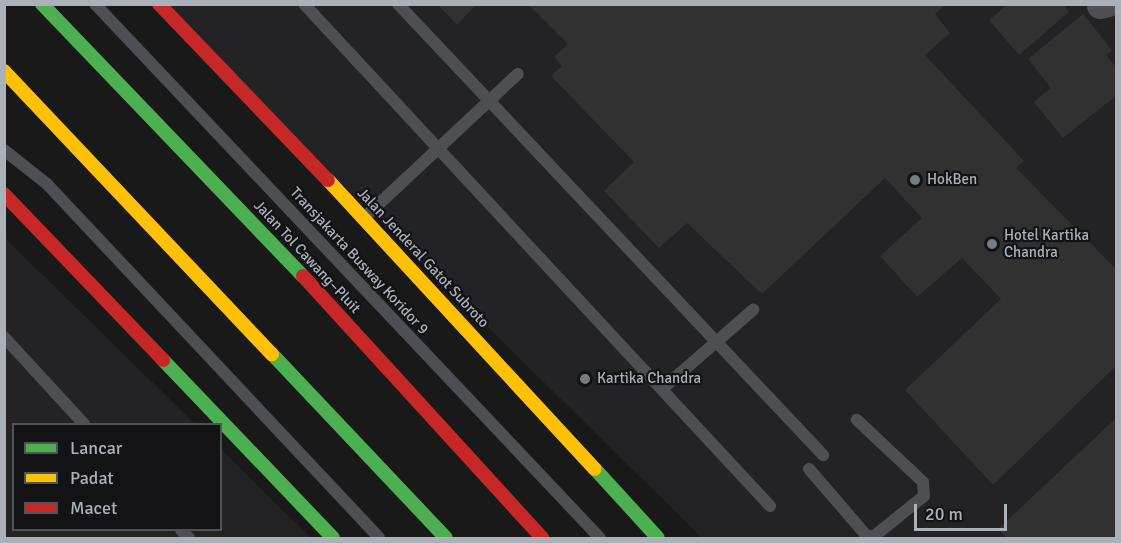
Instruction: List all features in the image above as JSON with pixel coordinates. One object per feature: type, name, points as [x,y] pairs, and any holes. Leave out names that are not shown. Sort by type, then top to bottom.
[{"type":"highway","name":"Jalan Tol Cawang–Pluit","points":[[42,4],[300,272],[542,538]]},
{"type":"highway","name":"Jalan Jenderal Gatot Subroto","points":[[159,4],[364,217],[658,538]]},
{"type":"highway","points":[[4,70],[446,538]]},
{"type":"highway","points":[[4,194],[333,538]]},
{"type":"lane","name":"Transjakarta Busway Koridor 9","points":[[95,4],[600,538]]},
{"type":"lane","points":[[304,4],[770,506]]},
{"type":"lane","points":[[398,4],[488,103],[718,339],[824,455]]},
{"type":"lane","points":[[364,217],[518,74]]},
{"type":"lane","points":[[4,150],[47,184],[379,538]]},
{"type":"lane","points":[[662,389],[753,310]]},
{"type":"lane","points":[[4,337],[83,423]]},
{"type":"lane","points":[[808,469],[866,535],[873,537],[924,496],[923,482],[857,420]]},
{"type":"shaded area","points":[[161,5],[1116,5],[1116,538],[702,538]]},
{"type":"shaded area","points":[[4,237],[194,423],[12,423],[12,531],[222,531],[222,450],[311,538],[5,538]]},
{"type":"building","points":[[437,4],[477,4],[457,25]]},
{"type":"building","name":"Hotel Kartika Chandra","points":[[528,4],[946,4],[935,14],[950,33],[925,55],[1024,161],[1016,168],[1116,269],[1116,366],[993,485],[905,390],[1001,299],[962,258],[917,297],[880,256],[922,218],[885,178],[762,294],[687,223],[659,248],[604,191],[634,162],[551,76],[562,66],[554,57],[568,44]]},
{"type":"building","points":[[1008,4],[1063,4],[1069,12],[1019,55],[989,20]]},
{"type":"building","points":[[1083,14],[1112,50],[1106,55],[1116,67],[1116,96],[1063,138],[1034,102],[1051,88],[1028,59]]},
{"type":"building","points":[[1116,418],[1116,538],[1007,538],[998,529]]},
{"type":"traffic: fast","points":[[42,4],[303,276]]},
{"type":"traffic: fast","points":[[272,354],[446,538]]},
{"type":"traffic: fast","points":[[163,360],[333,538]]},
{"type":"traffic: fast","points":[[595,469],[658,538]]},
{"type":"traffic: slow","points":[[4,71],[272,354]]},
{"type":"traffic: slow","points":[[328,180],[595,469]]},
{"type":"traffic: jam","points":[[159,4],[328,180]]},
{"type":"traffic: jam","points":[[4,194],[163,360]]},
{"type":"traffic: jam","points":[[303,276],[542,538]]},
{"type":"place","name":"HokBen","points":[[915,180]]},
{"type":"place","name":"Hotel Kartika Chandra","points":[[992,244]]},
{"type":"place","name":"Kartika Chandra","points":[[585,379]]}]
